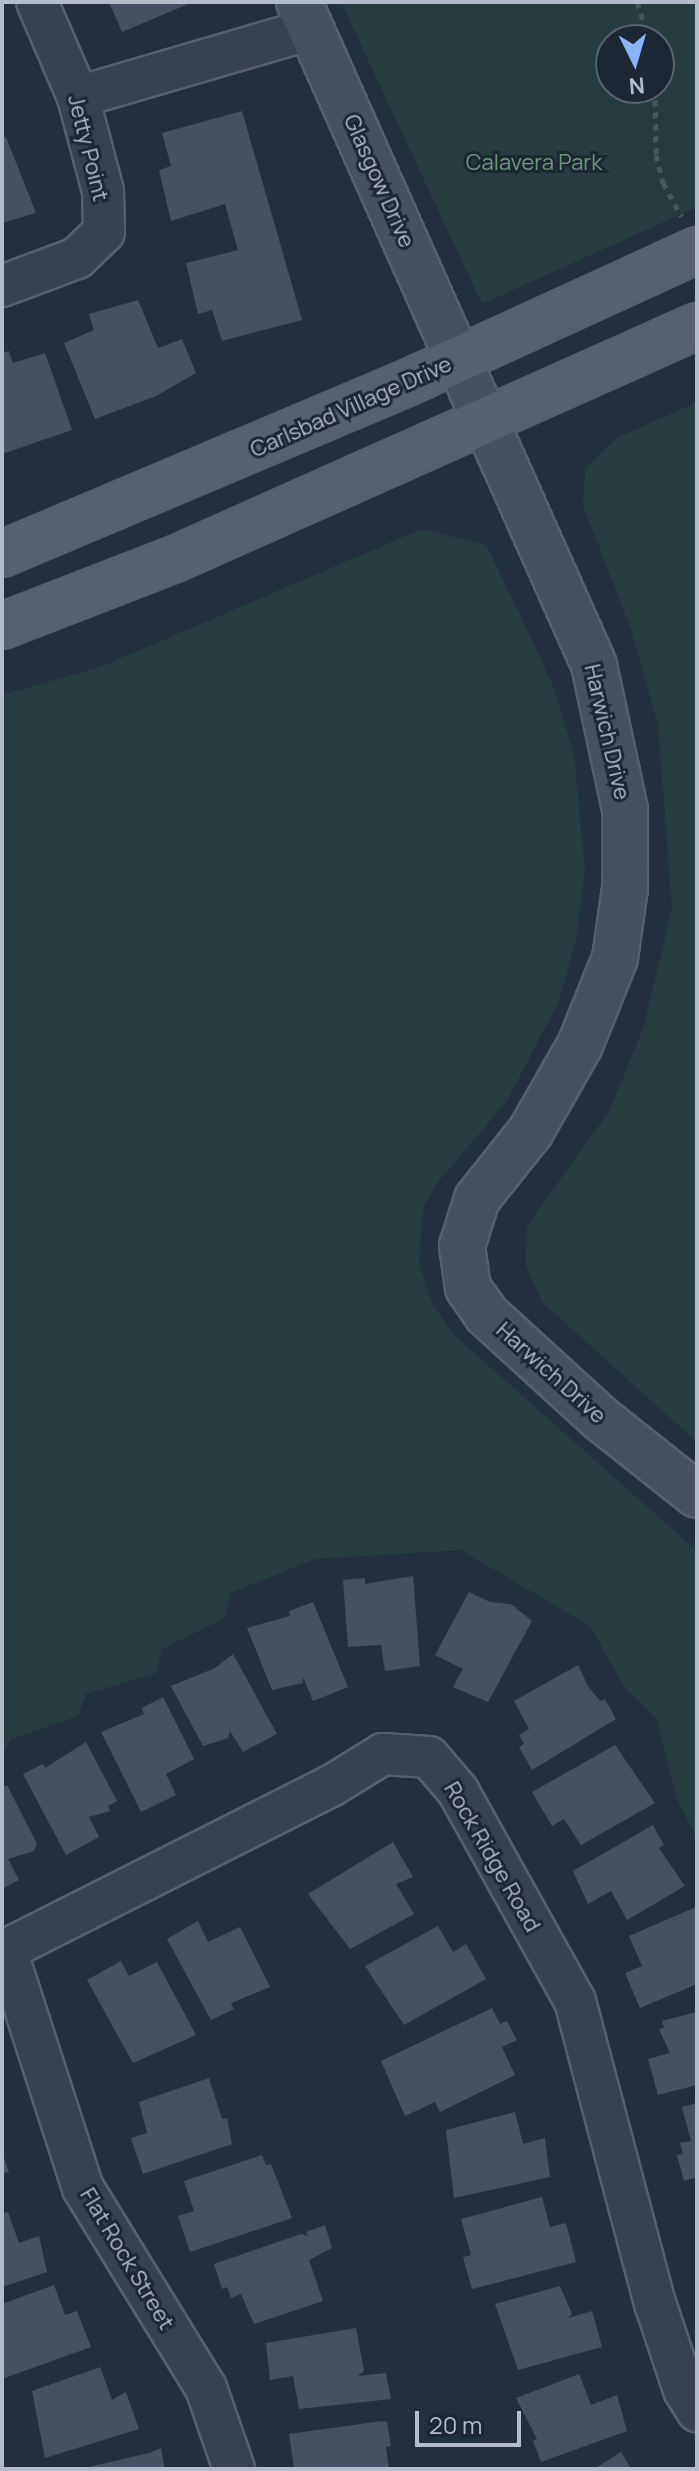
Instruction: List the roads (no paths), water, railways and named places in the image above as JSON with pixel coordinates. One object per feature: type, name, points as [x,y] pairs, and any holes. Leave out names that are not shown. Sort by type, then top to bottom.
[{"type":"main road","name":"Carlsbad Village Drive","points":[[2,554],[460,359],[689,234]]},
{"type":"main road","points":[[2,626],[175,559],[487,423],[697,326]]},
{"type":"street","name":"Jetty Point","points":[[2,286],[77,258],[104,232],[103,191],[78,97],[37,2]]},
{"type":"street","points":[[78,97],[305,16]]},
{"type":"street","name":"Glasgow Drive","points":[[305,16],[487,423]]},
{"type":"street","name":"Harwich Drive","points":[[487,423],[594,665],[625,810],[625,888],[615,958],[580,1045],[531,1131],[477,1199],[462,1246],[468,1288],[486,1314],[601,1419],[697,1495]]},
{"type":"street","name":"Rock Ridge Road","points":[[4,1951],[331,1786],[383,1754],[429,1757],[458,1791],[575,2001],[655,2303],[684,2390],[697,2411]]},
{"type":"street","name":"Flat Rock Street","points":[[4,1951],[83,2188],[206,2388],[234,2469]]},
{"type":"park label","name":"Calavera Park","points":[[534,163]]}]
